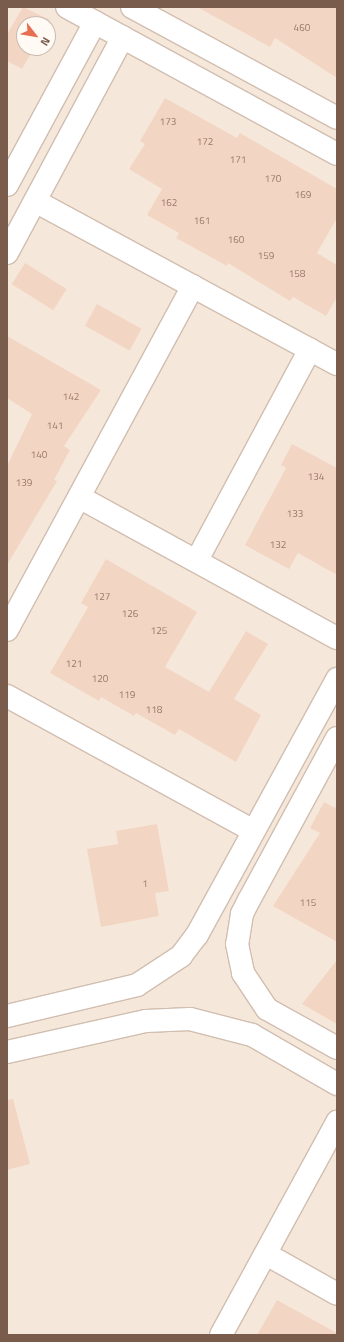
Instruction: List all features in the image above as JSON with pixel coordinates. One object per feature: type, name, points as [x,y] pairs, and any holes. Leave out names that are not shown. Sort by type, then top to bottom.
[{"type":"street","points":[[67,7],[337,154]]},
{"type":"street","points":[[132,7],[153,12],[337,118]]},
{"type":"street","points":[[8,183],[95,22]]},
{"type":"street","points":[[7,253],[123,37]]},
{"type":"street","points":[[35,201],[337,364]]},
{"type":"street","points":[[7,630],[193,286]]},
{"type":"street","points":[[197,560],[310,349]]},
{"type":"street","points":[[79,497],[197,560],[337,638]]},
{"type":"street","points":[[7,1016],[112,993],[161,973],[197,935],[337,678]]},
{"type":"street","points":[[7,696],[254,831]]},
{"type":"street","points":[[337,738],[249,900],[238,944],[243,973],[267,1008],[337,1048]]},
{"type":"street","points":[[7,1052],[146,1021],[190,1019],[252,1035],[337,1084]]},
{"type":"street","points":[[221,1335],[337,1122]]},
{"type":"street","points":[[266,1254],[337,1294]]},
{"type":"shaded area","points":[[7,7],[337,7],[337,1335],[7,1335]]},
{"type":"building","points":[[23,7],[42,16],[18,16]]},
{"type":"building","points":[[197,7],[337,7],[337,78],[275,38],[270,47]]},
{"type":"building","points":[[16,19],[16,56],[29,56],[22,69],[7,61],[7,34]]},
{"type":"building","points":[[165,98],[237,138],[240,133],[337,189],[337,218],[317,253],[337,265],[337,297],[326,316],[293,297],[290,301],[228,263],[227,266],[176,238],[179,233],[147,215],[162,189],[129,169],[145,144],[140,141]]},
{"type":"building","points":[[25,263],[67,289],[53,310],[12,284]]},
{"type":"building","points":[[97,304],[142,329],[129,351],[85,326]]},
{"type":"building","points":[[7,336],[101,390],[64,446],[70,450],[54,480],[57,481],[7,565],[7,466],[32,414],[7,398]]},
{"type":"building","points":[[292,444],[337,468],[337,575],[298,553],[289,569],[245,545],[286,468],[281,465]]},
{"type":"building","points":[[106,559],[197,612],[165,667],[209,692],[246,631],[268,644],[234,699],[261,715],[236,762],[179,729],[175,735],[136,713],[134,716],[101,697],[99,701],[50,673],[88,607],[81,603]]},
{"type":"building","points":[[324,802],[335,808],[337,804],[337,942],[273,906],[320,833],[310,828]]},
{"type":"building","points":[[157,824],[169,891],[155,893],[159,916],[101,927],[87,849],[118,844],[116,831]]},
{"type":"building","points":[[337,960],[337,1024],[302,1004]]},
{"type":"building","points":[[13,1099],[30,1164],[7,1170],[7,1100]]},
{"type":"building","points":[[277,1300],[337,1333],[337,1335],[257,1335]]}]
